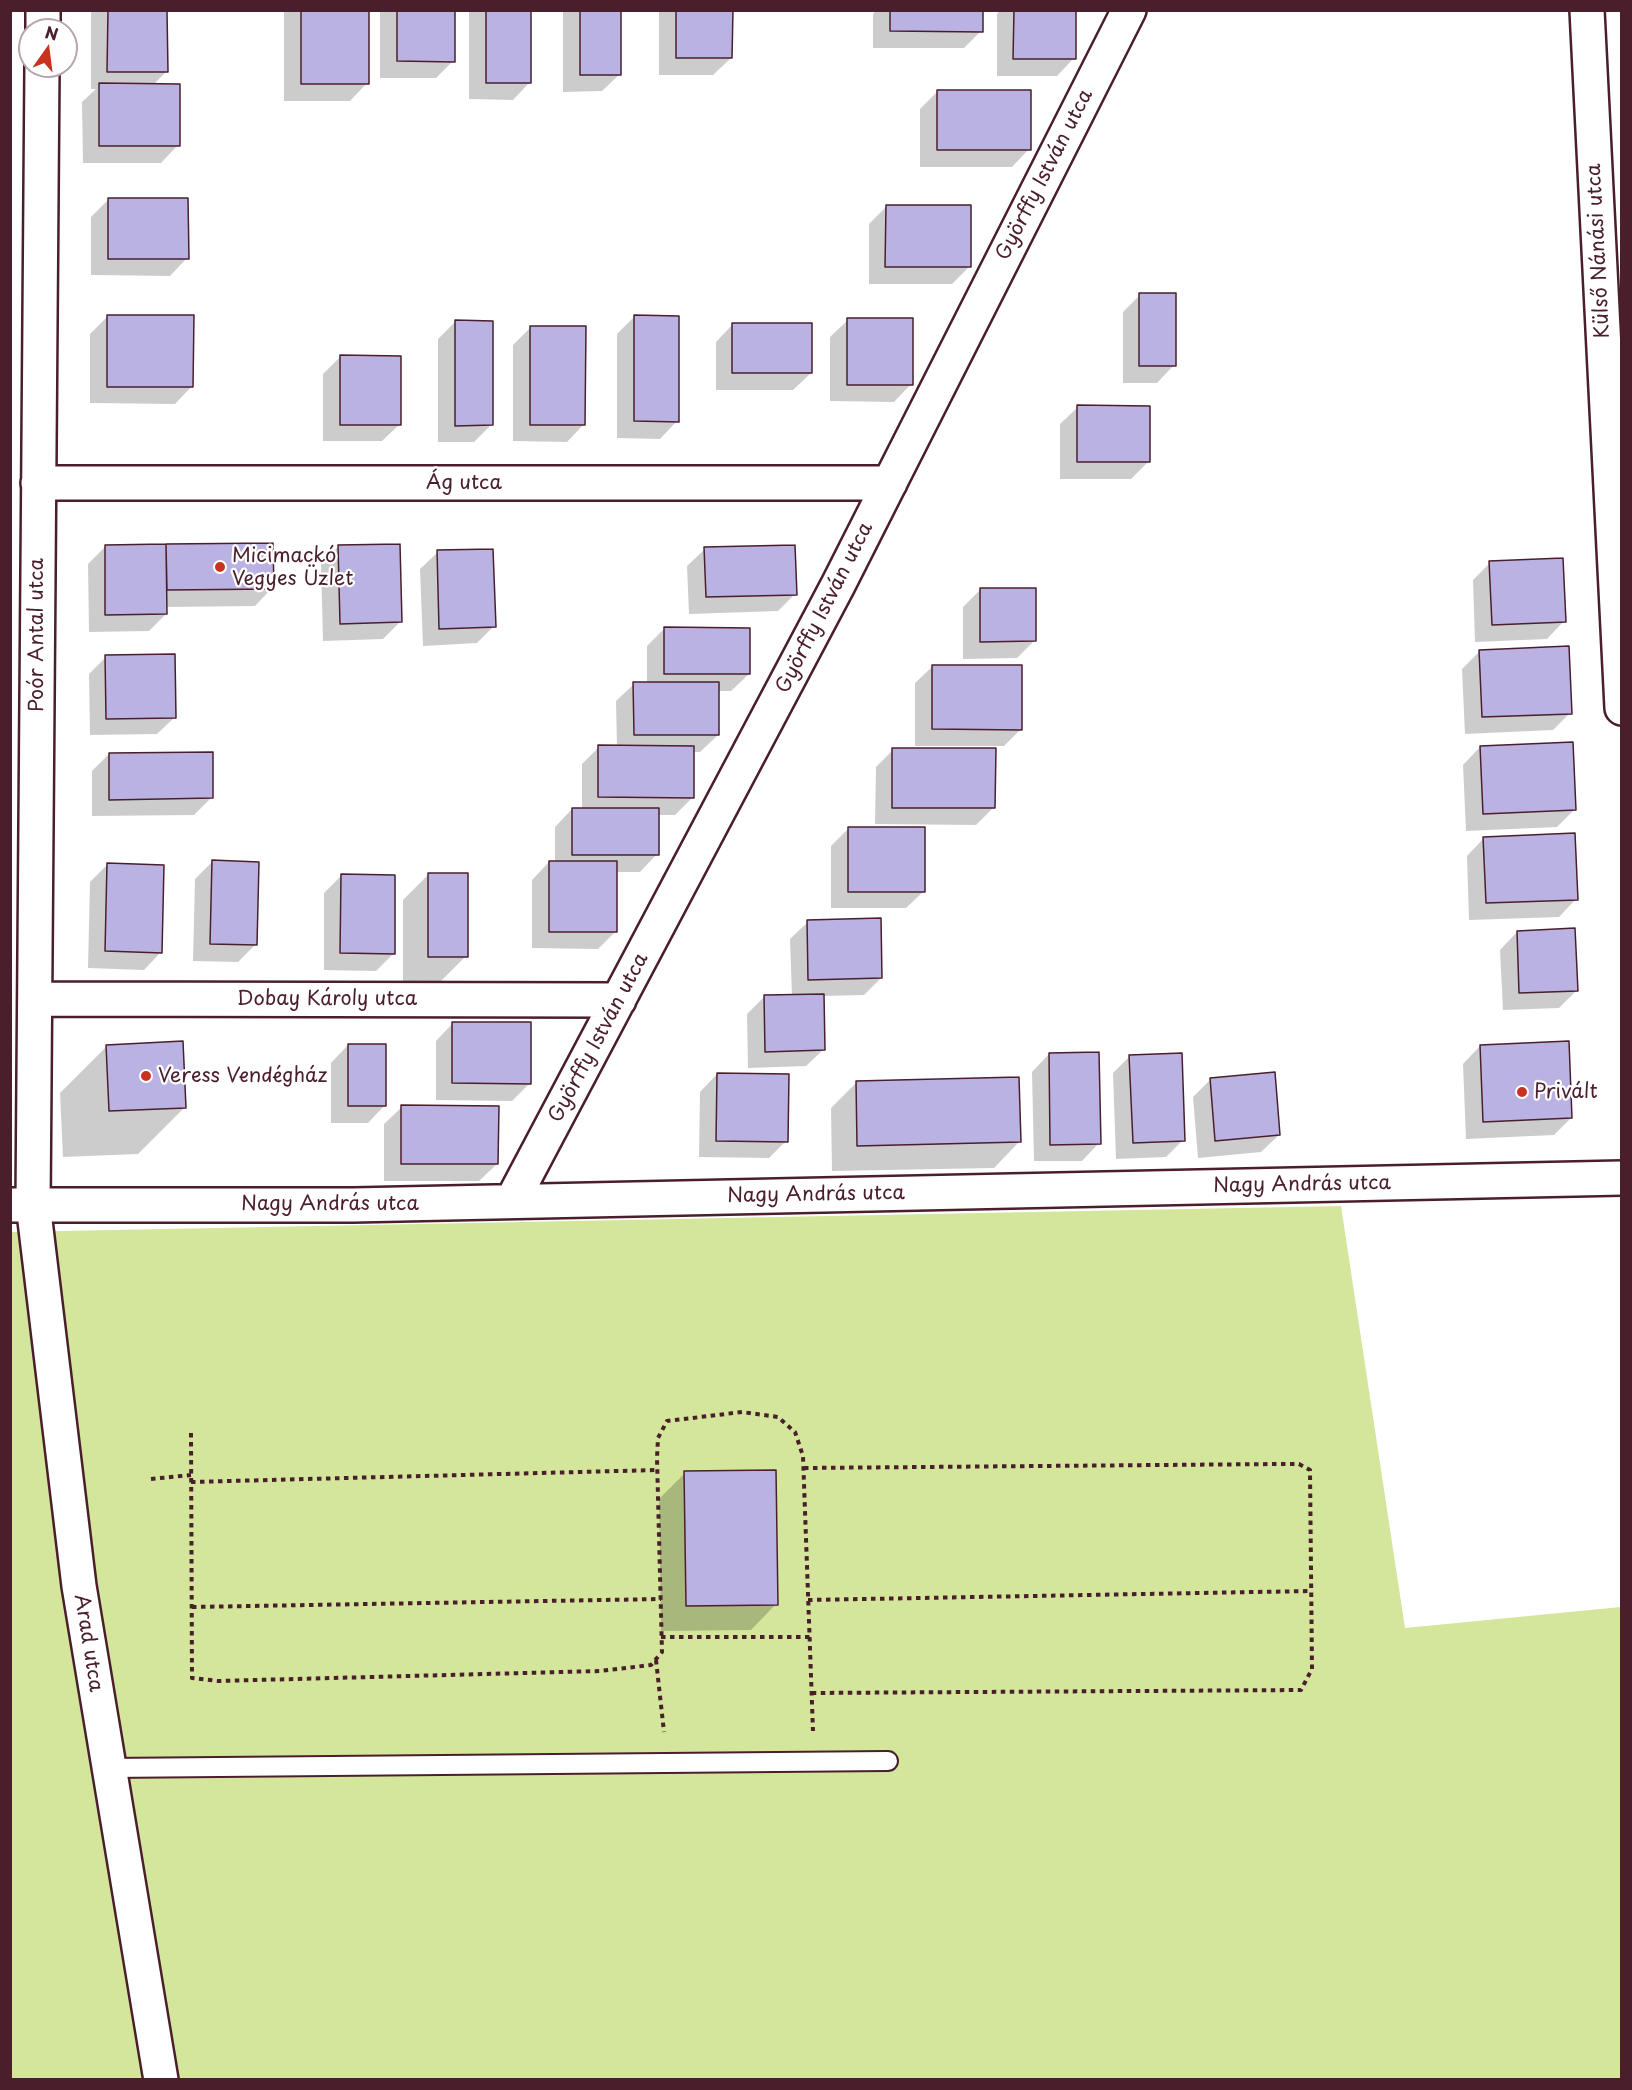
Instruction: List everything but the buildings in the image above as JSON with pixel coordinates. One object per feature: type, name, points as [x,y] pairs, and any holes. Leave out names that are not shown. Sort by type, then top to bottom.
[{"type":"street","name":"Györffy István utca","points":[[513,1201],[890,483],[1129,10]]},
{"type":"street","name":"Külső Nánási utca","points":[[1587,10],[1622,708]]},
{"type":"street","name":"Poór Antal utca","points":[[22,1204],[36,999],[42,78]]},
{"type":"street","name":"Ág utca","points":[[38,483],[890,483]]},
{"type":"street","name":"Dobay Károly utca","points":[[36,999],[619,1000]]},
{"type":"street","name":"Nagy András utca","points":[[22,1204],[353,1205],[1622,1178]]},
{"type":"street","name":"Arad utca","points":[[22,1204],[79,1586],[161,2079]]},
{"type":"lane","points":[[108,1768],[888,1761]]},
{"type":"path","points":[[191,1433],[192,1678],[218,1681],[600,1671],[651,1665],[662,1652],[657,1470],[658,1438],[667,1421],[742,1412],[778,1417],[795,1432],[804,1468],[814,1762]]},
{"type":"path","points":[[804,1468],[1299,1464],[1310,1470],[1312,1669],[1301,1690],[812,1693]]},
{"type":"path","points":[[191,1482],[657,1470]]},
{"type":"path","points":[[151,1479],[190,1475]]},
{"type":"path","points":[[808,1599],[1311,1591]]},
{"type":"path","points":[[192,1607],[661,1599]]},
{"type":"path","points":[[661,1636],[810,1637]]},
{"type":"path","points":[[656,1660],[667,1763]]},
{"type":"green space","points":[[1341,1206],[1405,1628],[1621,1607],[1621,2079],[11,2079],[10,1232]]},
{"type":"place","name":"Micimackó Vegyes Üzlet","points":[[220,567]]},
{"type":"place","name":"Veress Vendégház","points":[[146,1076]]},
{"type":"place","name":"Privált","points":[[1522,1092]]}]
